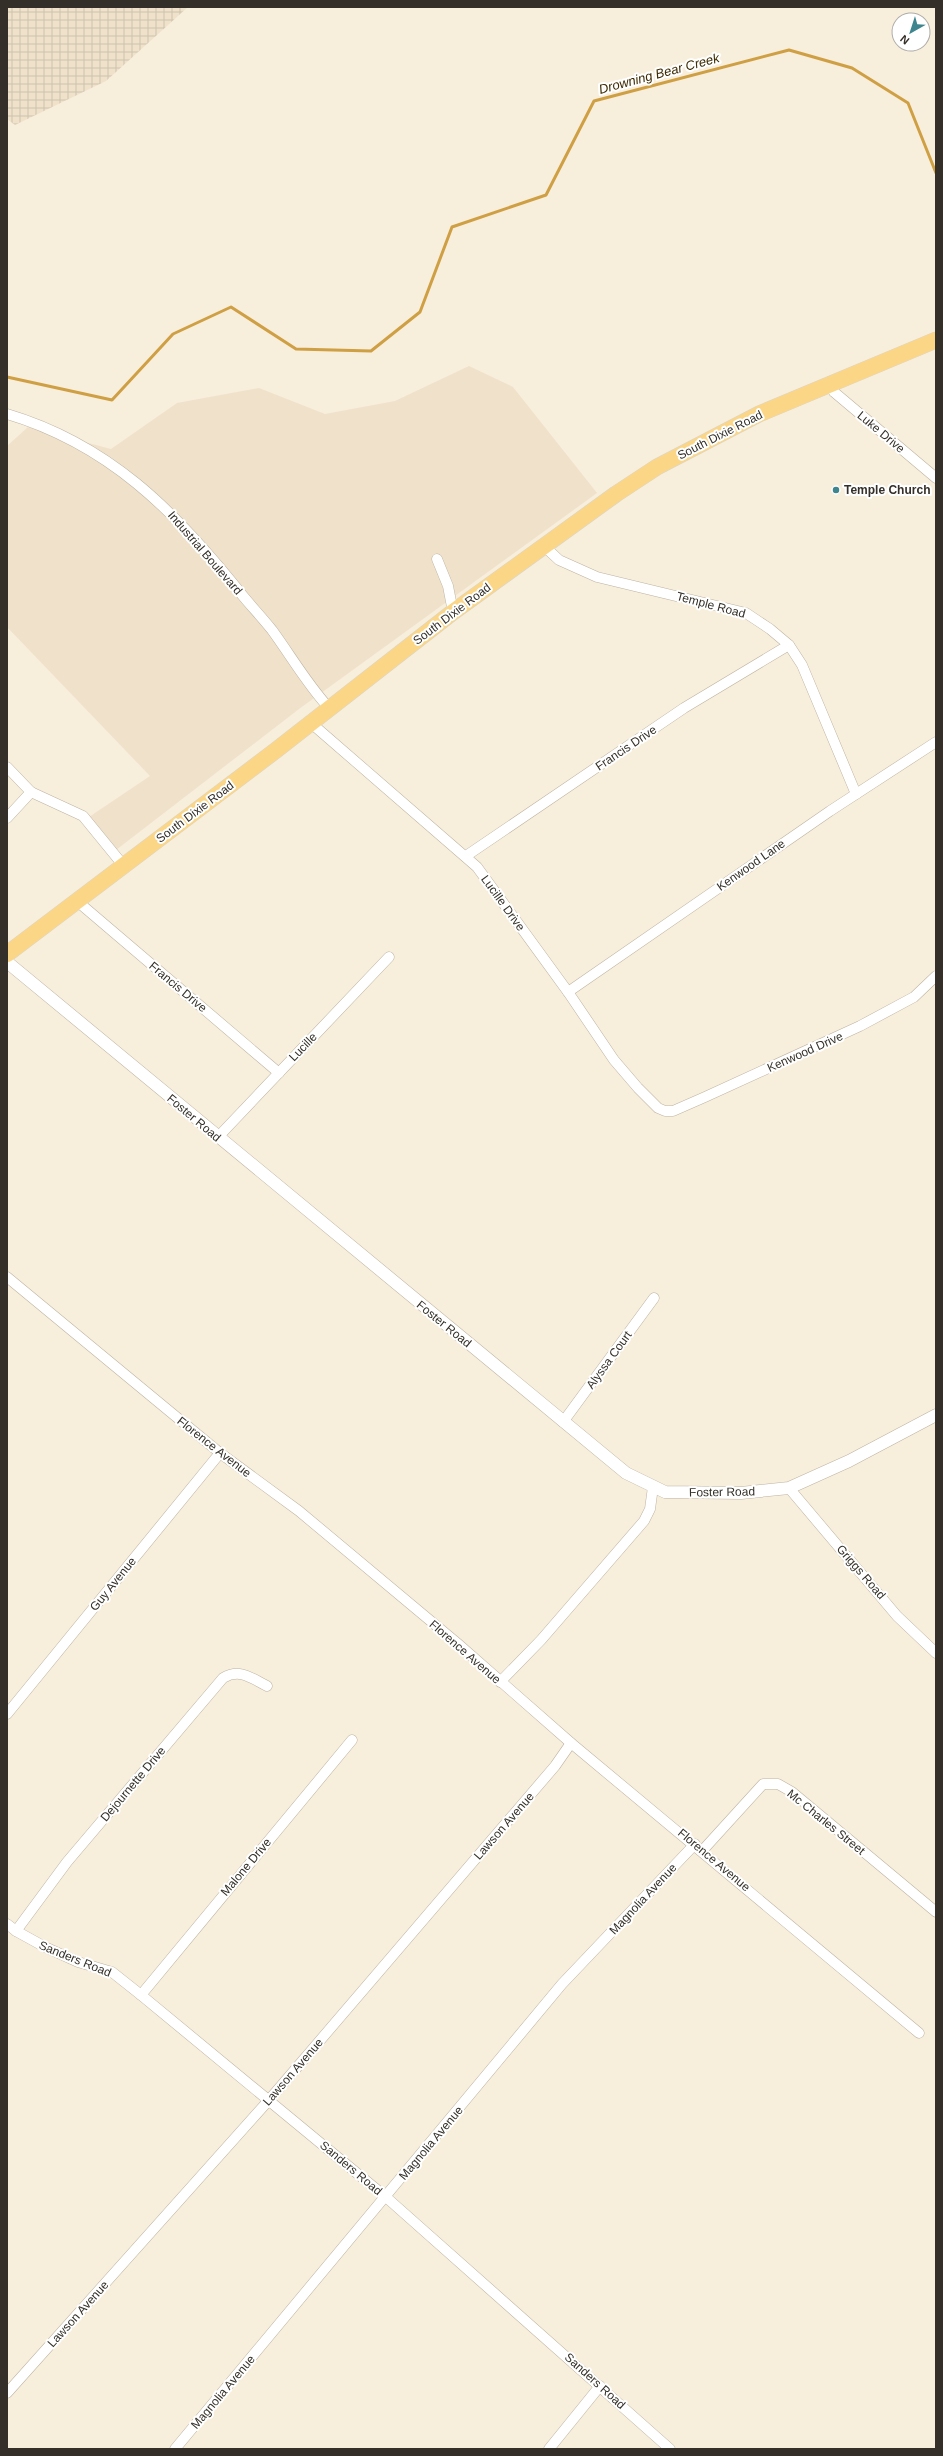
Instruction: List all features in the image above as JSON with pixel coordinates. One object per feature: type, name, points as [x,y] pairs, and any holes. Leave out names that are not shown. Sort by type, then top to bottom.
[{"type":"main road","name":"South Dixie Road","points":[[7,954],[311,723],[453,612],[579,519],[657,468],[759,414],[936,340]]},
{"type":"street","name":"Luke Drive","points":[[829,384],[834,392],[936,478]]},
{"type":"street","name":"Industrial Boulevard","points":[[7,414],[41,424],[99,454],[183,524],[271,629],[311,688],[329,708]]},
{"type":"street","name":"Temple Road","points":[[544,546],[559,560],[598,577],[746,613],[789,645],[802,665],[856,794]]},
{"type":"street","points":[[437,559],[448,586],[453,612]]},
{"type":"street","name":"Francis Drive","points":[[466,856],[684,708],[789,645]]},
{"type":"street","name":"Lucille Drive","points":[[311,723],[466,856],[476,867],[568,992],[614,1060],[638,1088],[658,1108],[664,1111]]},
{"type":"street","name":"Kenwood Lane","points":[[568,992],[856,794],[936,742]]},
{"type":"street","points":[[7,767],[31,792],[83,816],[123,865]]},
{"type":"street","points":[[7,818],[31,792]]},
{"type":"street","name":"Francis Drive","points":[[77,901],[279,1073]]},
{"type":"street","name":"Lucille","points":[[218,1137],[389,957]]},
{"type":"street","name":"Foster Road","points":[[7,962],[563,1422],[626,1473],[654,1487],[665,1492],[678,1493],[741,1493],[789,1488],[849,1461],[936,1415]]},
{"type":"street","name":"Kenwood Drive","points":[[664,1111],[673,1111],[699,1100],[860,1026],[914,997],[936,976]]},
{"type":"street","name":"Florence Avenue","points":[[7,1277],[220,1453],[299,1511],[457,1643],[570,1743],[699,1847],[919,2033]]},
{"type":"street","name":"Alyssa Court","points":[[563,1422],[654,1298]]},
{"type":"street","name":"Guy Avenue","points":[[7,1714],[220,1453]]},
{"type":"street","points":[[500,1682],[541,1640],[644,1521],[650,1509],[654,1487]]},
{"type":"street","name":"Griggs Road","points":[[789,1488],[898,1616],[936,1654]]},
{"type":"street","name":"Dejournette Drive","points":[[16,1932],[67,1862],[223,1678],[231,1673],[240,1672],[267,1686]]},
{"type":"street","name":"Malone Drive","points":[[141,1995],[352,1740]]},
{"type":"street","name":"Lawson Avenue","points":[[7,2393],[269,2100],[556,1766],[570,1743]]},
{"type":"street","name":"Mc Charles Street","points":[[699,1847],[763,1784],[778,1784],[792,1792],[936,1912]]},
{"type":"street","name":"Magnolia Avenue","points":[[175,2449],[386,2198],[562,1984],[699,1847]]},
{"type":"street","name":"Sanders Road","points":[[7,1924],[16,1932],[72,1959],[112,1972],[386,2198],[670,2449]]},
{"type":"street","points":[[549,2449],[600,2386]]},
{"type":"shaded area","points":[[7,7],[188,7],[106,81],[15,125],[7,119]]},
{"type":"shaded area","points":[[469,366],[513,387],[597,493],[299,709],[116,850],[89,817],[150,776],[7,627],[7,446],[28,427],[111,449],[177,403],[259,388],[325,414],[395,401]]},
{"type":"waterway","name":"Drowning Bear Creek","points":[[7,377],[112,400],[173,334],[231,307],[296,349],[371,351],[420,312],[452,227],[546,195],[594,101],[789,50],[852,68],[908,103],[936,173]]},
{"type":"place","name":"Temple Church","points":[[836,490]]}]
